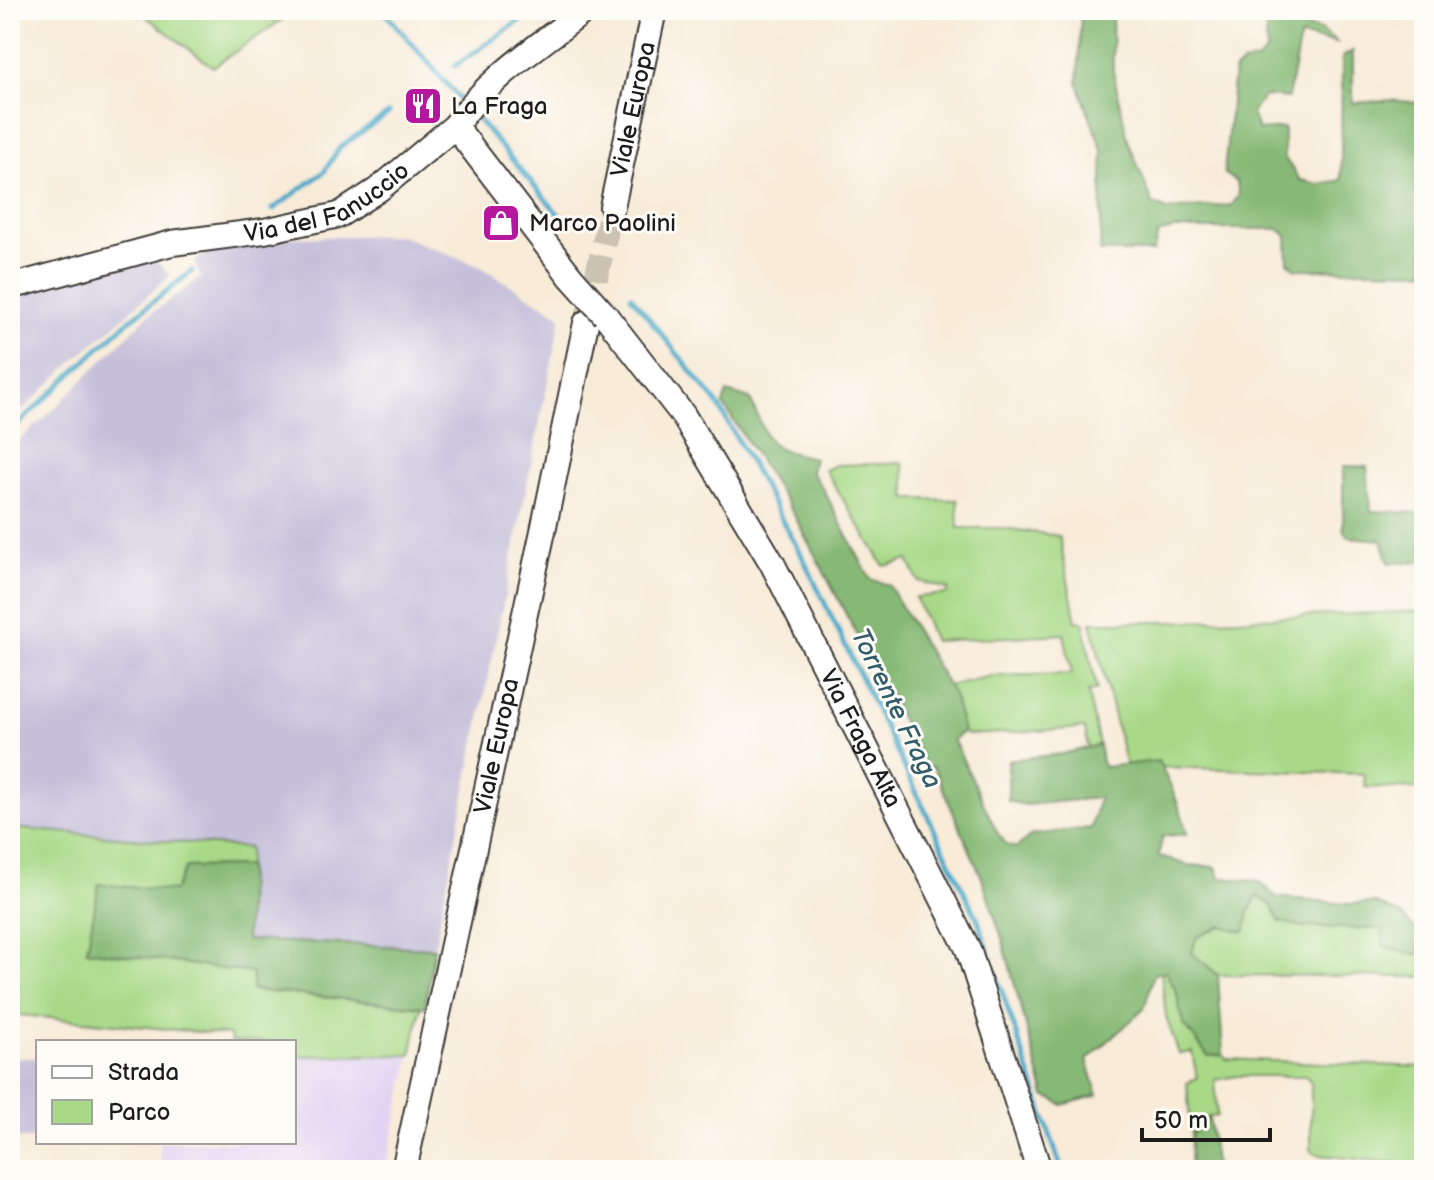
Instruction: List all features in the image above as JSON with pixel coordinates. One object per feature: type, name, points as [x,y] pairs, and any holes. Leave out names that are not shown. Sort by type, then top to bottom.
[{"type":"street","name":"Via del Fanuccio","points":[[10,287],[172,243],[264,231],[339,215],[379,189],[459,121],[516,64],[585,10]]},
{"type":"street","name":"Viale Europa","points":[[612,207],[654,10]]},
{"type":"street","name":"Via Fraga Alta","points":[[459,121],[571,277],[595,319],[622,337],[683,415],[772,563],[968,949],[1039,1170]]},
{"type":"street","name":"Viale Europa","points":[[404,1170],[543,531],[595,319]]},
{"type":"shaded area","points":[[399,235],[481,267],[561,316],[434,948],[245,940],[248,848],[10,828],[10,448],[45,418],[146,317],[201,278],[194,262],[212,248],[254,239]]},
{"type":"shaded area","points":[[152,255],[170,276],[10,422],[10,300]]},
{"type":"shaded area","points":[[411,1055],[385,1170],[162,1170],[159,1144],[296,1144],[296,1056]]},
{"type":"shaded area","points":[[10,1058],[36,1058],[36,1139],[10,1139]]},
{"type":"green space","points":[[130,10],[296,10],[213,67],[144,15],[138,16]]},
{"type":"green space","points":[[1081,10],[1112,10],[1113,71],[1128,140],[1153,204],[1167,210],[1232,205],[1239,195],[1237,182],[1224,173],[1234,71],[1243,63],[1258,60],[1267,51],[1265,10],[1296,10],[1299,24],[1320,30],[1338,43],[1300,37],[1288,98],[1264,96],[1252,113],[1258,130],[1284,128],[1284,157],[1300,180],[1319,184],[1341,180],[1342,57],[1353,51],[1353,103],[1392,100],[1419,103],[1424,99],[1424,271],[1296,269],[1288,262],[1287,236],[1279,229],[1174,229],[1158,234],[1153,252],[1100,252],[1103,152],[1078,84]]},
{"type":"green space","points":[[727,392],[750,399],[766,435],[776,447],[814,458],[811,472],[870,579],[889,585],[953,694],[963,732],[953,739],[997,832],[1007,845],[1016,848],[1032,835],[1091,828],[1099,798],[1025,805],[1008,801],[1008,760],[1062,754],[1099,745],[1103,767],[1158,761],[1175,797],[1187,834],[1163,836],[1158,856],[1188,865],[1216,867],[1220,878],[1259,881],[1276,897],[1347,904],[1375,903],[1400,914],[1418,932],[1424,933],[1424,954],[1383,946],[1383,929],[1305,927],[1280,922],[1271,905],[1257,896],[1249,911],[1245,932],[1221,926],[1196,938],[1192,953],[1218,975],[1223,1055],[1208,1056],[1183,1023],[1176,990],[1165,971],[1154,974],[1144,1009],[1087,1060],[1098,1095],[1063,1105],[1045,1096],[1002,938],[982,878],[934,768],[925,765],[793,513],[723,404]]},
{"type":"green space","points":[[903,463],[907,499],[958,500],[958,528],[1003,528],[1059,536],[1076,621],[1083,622],[1097,690],[1088,692],[1099,745],[1088,748],[1085,728],[968,735],[963,732],[948,686],[991,676],[1072,674],[1064,634],[934,641],[915,597],[947,594],[948,589],[918,581],[908,560],[884,566],[825,470],[836,465]]},
{"type":"green space","points":[[1343,466],[1367,467],[1371,511],[1424,513],[1424,562],[1389,563],[1382,540],[1349,537],[1343,529]]},
{"type":"green space","points":[[1424,611],[1424,789],[1365,787],[1364,774],[1161,767],[1158,761],[1128,765],[1125,762],[1091,622],[1168,622]]},
{"type":"green space","points":[[10,828],[249,848],[248,866],[186,867],[175,891],[87,950],[252,973],[253,990],[421,1007],[411,1055],[296,1056],[296,1040],[231,1040],[230,1035],[10,1014]]},
{"type":"green space","points":[[248,866],[246,940],[434,948],[425,1007],[252,990],[252,973],[87,950],[99,884],[174,891],[186,867]]},
{"type":"green space","points":[[1257,896],[1305,927],[1383,929],[1412,954],[1424,954],[1424,977],[1218,975],[1192,953],[1196,938],[1221,926],[1245,932],[1249,911]]},
{"type":"green space","points":[[1165,971],[1176,990],[1183,1023],[1208,1056],[1424,1067],[1424,1166],[1320,1155],[1311,1151],[1311,1082],[1306,1076],[1237,1076],[1215,1080],[1217,1116],[1209,1117],[1191,1135],[1187,1083],[1197,1078],[1192,1052],[1179,1054],[1166,1017],[1161,972]]},
{"type":"green space","points":[[1209,1117],[1216,1170],[1190,1170],[1191,1135]]},
{"type":"waterway","name":"Torrente Fraga","points":[[383,10],[465,105]]},
{"type":"waterway","points":[[455,66],[535,10]]},
{"type":"waterway","points":[[273,209],[324,172],[340,147],[389,113]]},
{"type":"waterway","name":"Torrente Fraga","points":[[474,115],[567,224]]},
{"type":"waterway","points":[[10,432],[124,325],[192,271]]},
{"type":"waterway","name":"Torrente Fraga","points":[[631,296],[717,403],[803,558],[978,920],[1062,1170]]},
{"type":"tunnel","points":[[588,314],[612,207]]},
{"type":"place","name":"La Fraga","points":[[423,106]]},
{"type":"place","name":"Marco Paolini","points":[[501,223]]}]
